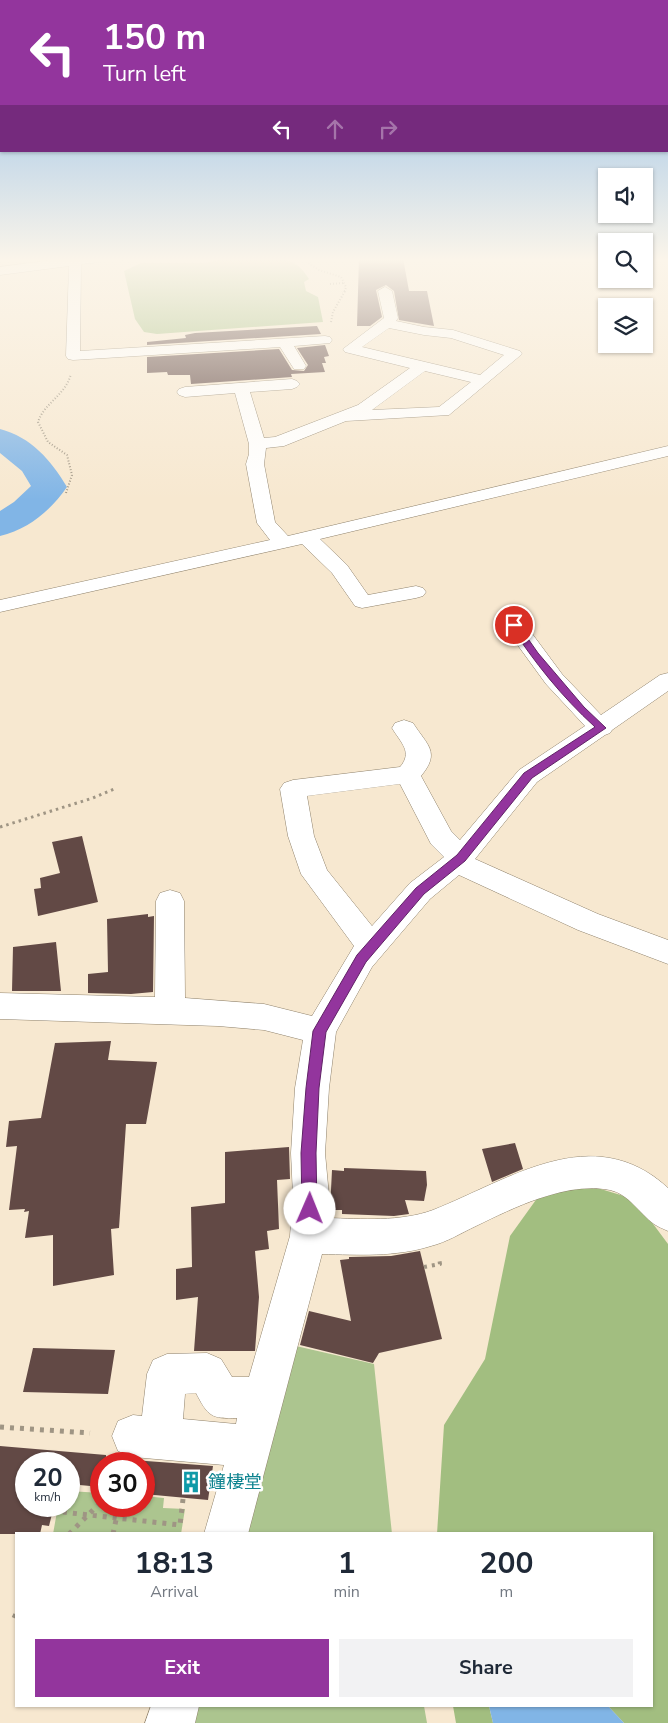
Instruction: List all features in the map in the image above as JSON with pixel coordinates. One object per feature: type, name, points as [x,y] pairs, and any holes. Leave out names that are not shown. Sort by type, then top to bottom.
[{"type":"street","points":[[73,338],[73,356],[158,358],[216,354],[285,343],[325,340]]},
{"type":"street","points":[[365,338],[350,349],[482,380]]},
{"type":"street","points":[[344,416],[443,412],[515,354],[467,338]]},
{"type":"street","points":[[285,343],[299,366]]},
{"type":"street","points":[[257,444],[278,442],[364,408],[422,366]]},
{"type":"street","points":[[181,376],[186,396],[241,388],[292,384]]},
{"type":"street","points":[[241,388],[257,444],[258,454],[255,464],[266,523],[283,542]]},
{"type":"street","points":[[0,606],[306,537],[668,451]]},
{"type":"street","points":[[306,537],[340,569],[362,602],[416,592]]},
{"type":"street","points":[[514,625],[534,655],[580,709],[601,728]]},
{"type":"street","points":[[227,1532],[308,1236],[311,1196],[308,1153],[312,1088],[320,1031],[362,959],[420,891],[458,860],[528,776],[601,728],[668,680]]},
{"type":"street","points":[[372,947],[315,874],[301,836],[293,789],[408,775],[419,762],[420,754],[404,728]]},
{"type":"street","points":[[408,775],[441,837],[458,860],[588,922],[668,952]]},
{"type":"street","points":[[170,901],[170,1010]]},
{"type":"street","points":[[0,1006],[170,1010],[264,1017],[320,1031]]},
{"type":"street","points":[[308,1236],[385,1236],[425,1230],[507,1194],[560,1177],[590,1171],[606,1172],[628,1179],[656,1200],[668,1213]]},
{"type":"street","points":[[251,1446],[146,1437],[167,1374],[207,1373],[220,1398],[265,1397]]},
{"type":"street","points":[[170,1723],[175,1707]]},
{"type":"path","points":[[66,492],[72,475],[67,455],[48,442],[38,422],[41,413],[58,398],[69,382],[73,368],[73,356]]},
{"type":"path","points":[[0,827],[93,798],[114,789]]},
{"type":"path","points":[[0,1427],[90,1432]]},
{"type":"path","points":[[107,1517],[180,1525],[184,1499]]},
{"type":"path","points":[[80,1512],[90,1513]]},
{"type":"path","points":[[71,1532],[90,1513]]},
{"type":"path","points":[[113,1532],[116,1519]]},
{"type":"green space","points":[[594,1187],[624,1196],[645,1213],[668,1244],[668,1723],[624,1723],[609,1707],[653,1707],[653,1532],[437,1532],[444,1425],[485,1359],[510,1236],[538,1197],[567,1189]]},
{"type":"green space","points":[[296,1346],[374,1364],[392,1532],[226,1532]]},
{"type":"green space","points":[[80,1492],[90,1492],[90,1517],[155,1517],[155,1497],[164,1498],[163,1508],[185,1509],[181,1532],[53,1532],[56,1517],[80,1517]]},
{"type":"green space","points":[[172,1707],[424,1707],[427,1723],[167,1723]]},
{"type":"green space","points":[[453,1707],[489,1707],[493,1723],[456,1723]]},
{"type":"water","points":[[489,1707],[609,1707],[624,1723],[493,1723]]},
{"type":"building","points":[[182,338],[251,338],[147,345],[147,342]]},
{"type":"building","points":[[325,345],[329,356],[324,357],[326,363],[322,363],[325,372],[291,374],[292,377],[191,384],[190,375],[168,375],[167,372],[147,373],[147,357],[279,349],[292,370],[304,371],[308,365],[297,348]]},
{"type":"building","points":[[82,836],[98,902],[38,916],[34,889],[41,888],[40,878],[60,873],[52,842]]},
{"type":"building","points":[[148,914],[148,917],[154,916],[153,992],[131,994],[88,993],[88,974],[108,972],[107,919]]},
{"type":"building","points":[[56,942],[61,991],[12,991],[13,947]]},
{"type":"building","points":[[111,1041],[108,1060],[157,1062],[146,1124],[126,1124],[119,1228],[111,1229],[114,1275],[53,1286],[53,1235],[25,1238],[29,1211],[24,1212],[25,1209],[9,1210],[17,1146],[6,1147],[9,1121],[41,1118],[55,1043]]},
{"type":"building","points":[[515,1143],[523,1169],[492,1182],[482,1149]]},
{"type":"building","points":[[289,1147],[290,1179],[277,1180],[279,1229],[267,1231],[269,1249],[255,1251],[259,1297],[255,1351],[194,1351],[198,1297],[176,1300],[176,1269],[192,1267],[191,1207],[225,1203],[225,1152]]},
{"type":"building","points":[[344,1168],[426,1171],[427,1185],[424,1201],[405,1200],[409,1214],[394,1216],[342,1214],[342,1210],[330,1210],[332,1170],[344,1171]]},
{"type":"building","points":[[420,1251],[442,1339],[379,1353],[373,1363],[300,1345],[309,1311],[351,1321],[340,1260],[349,1259],[349,1257],[391,1256]]},
{"type":"building","points":[[33,1348],[115,1350],[108,1394],[23,1392]]},
{"type":"building","points":[[0,1446],[71,1452],[15,1452],[15,1517],[51,1517],[49,1526],[42,1525],[40,1532],[15,1532],[15,1534],[0,1534]]},
{"type":"building","points":[[80,1453],[90,1454],[90,1486],[80,1485]]},
{"type":"building","points":[[155,1462],[213,1466],[208,1500],[155,1495]]},
{"type":"waterway","points":[[0,439],[29,458],[49,487],[27,509],[15,518],[0,525]]},
{"type":"place","name":"鐘棲堂","points":[[191,1482]]},
{"type":"route","points":[[310,1209],[308,1153],[312,1088],[320,1031],[362,959],[420,891],[461,858],[528,776],[601,728],[580,709],[534,655],[514,625]]}]
